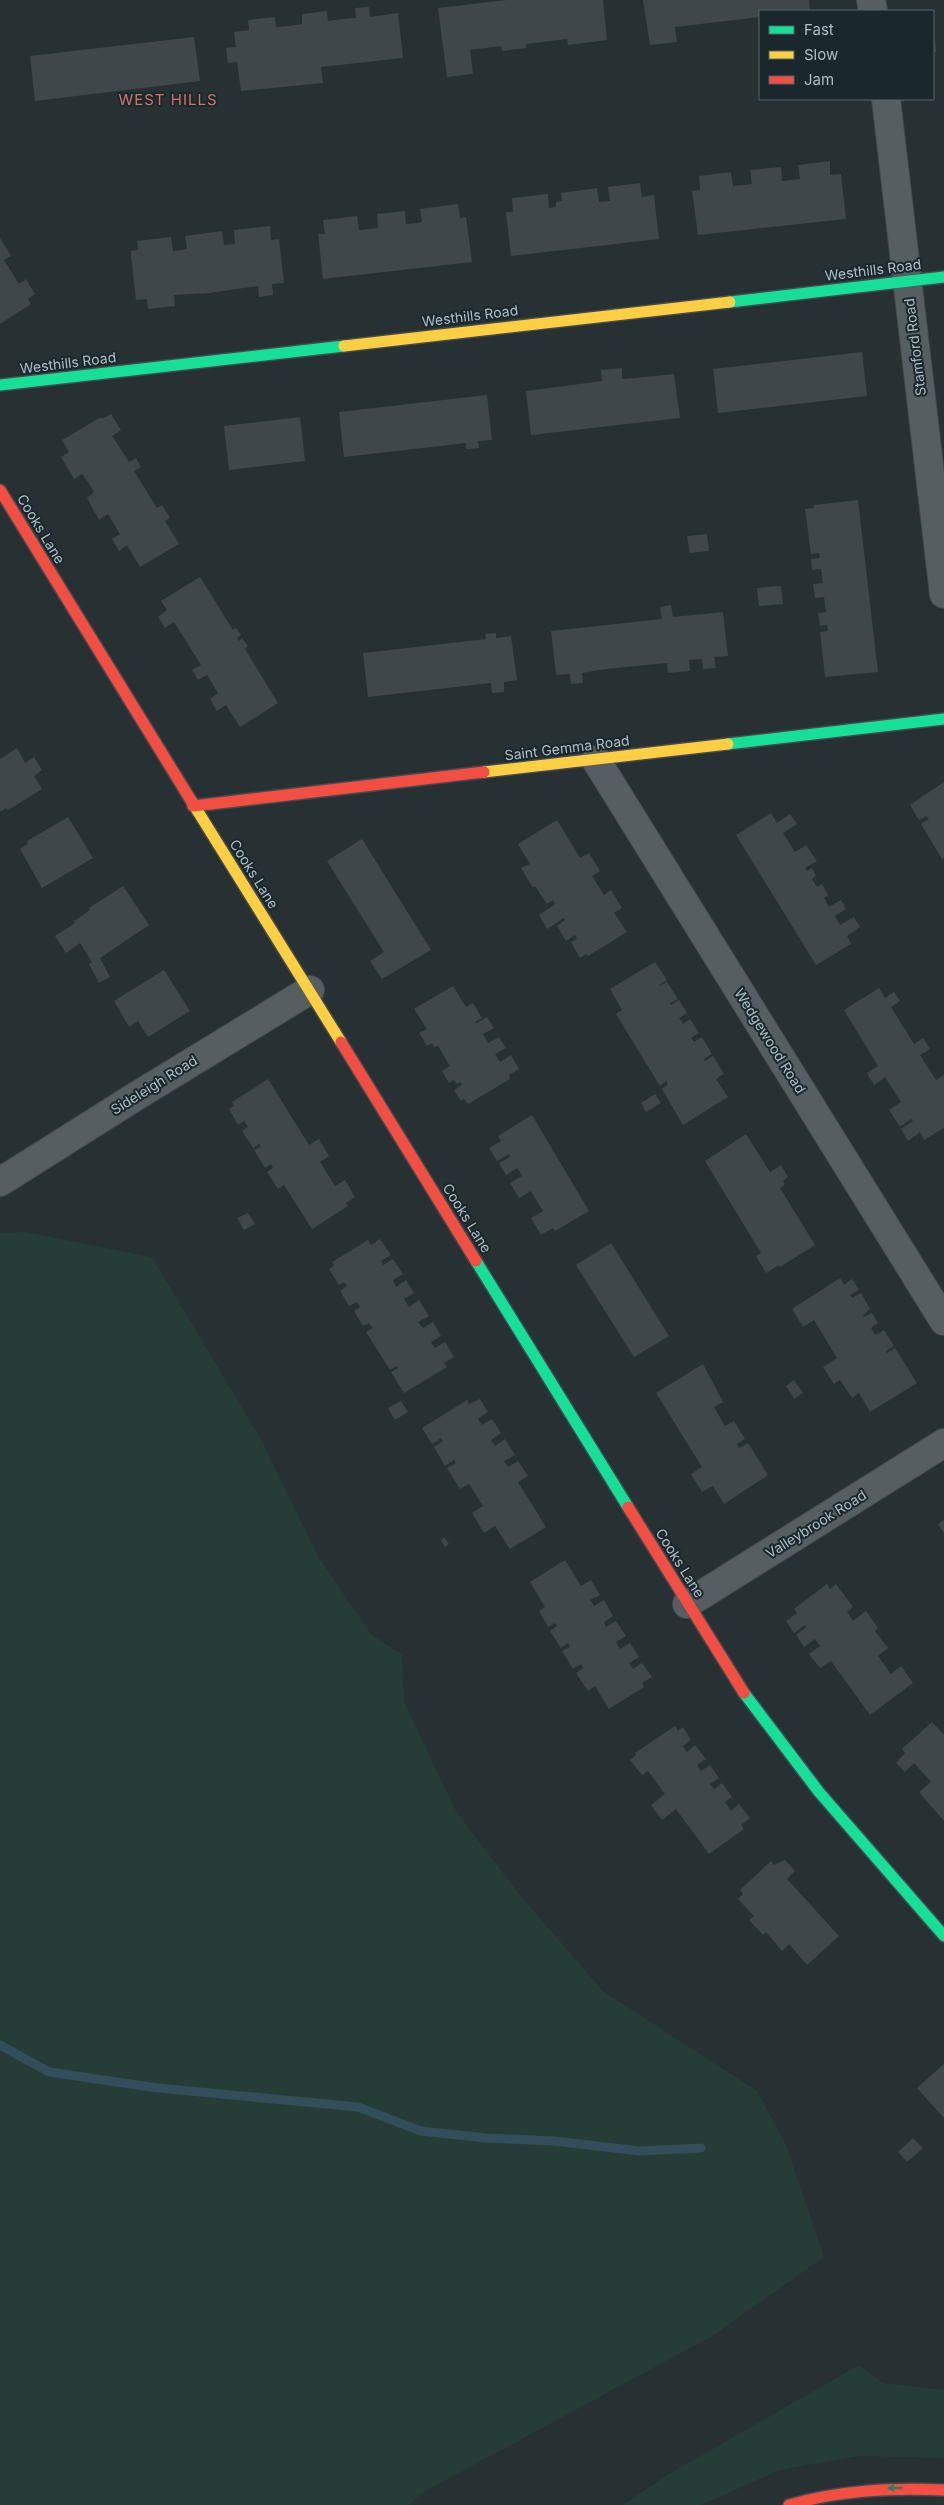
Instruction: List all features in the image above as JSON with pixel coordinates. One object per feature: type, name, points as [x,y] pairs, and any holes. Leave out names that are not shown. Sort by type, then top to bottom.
[{"type":"main road","name":"Westhills Road","points":[[0,386],[944,277]]},
{"type":"main road","name":"Cooks Lane","points":[[0,490],[734,1680],[819,1792],[944,1936]]},
{"type":"main road","name":"Saint Gemma Road","points":[[194,806],[944,719]]},
{"type":"main road","points":[[789,2505],[811,2498],[859,2490],[909,2488],[944,2490]]},
{"type":"street","name":"Stamford Road","points":[[886,100],[944,594]]},
{"type":"street","name":"Wedgewood Road","points":[[596,760],[944,1321]]},
{"type":"street","name":"Sideleigh Road","points":[[0,1182],[310,990]]},
{"type":"street","name":"Valleybrook Road","points":[[687,1604],[944,1443]]},
{"type":"green space","points":[[26,1232],[152,1257],[258,1434],[319,1558],[371,1634],[402,1655],[404,1702],[456,1811],[519,1894],[603,1991],[757,2091],[786,2145],[824,2257],[714,2335],[422,2493],[409,2505],[0,2505],[0,1233]]},
{"type":"green space","points":[[859,2365],[883,2383],[944,2390],[944,2458],[859,2456],[780,2470],[701,2505],[623,2505],[669,2474]]},
{"type":"building","points":[[507,0],[603,0],[607,40],[568,45],[567,39],[526,44],[526,48],[502,51],[501,46],[470,50],[473,74],[447,77],[438,8]]},
{"type":"building","points":[[643,0],[809,0],[810,10],[759,10],[759,17],[675,27],[677,42],[650,45]]},
{"type":"building","points":[[369,7],[370,17],[398,13],[403,58],[321,67],[323,83],[241,91],[237,62],[228,63],[226,48],[236,47],[234,32],[249,30],[248,20],[275,17],[276,27],[288,26],[302,24],[302,14],[327,11],[328,21],[356,18],[355,8]]},
{"type":"building","points":[[194,37],[200,81],[35,101],[30,56]]},
{"type":"building","points":[[934,41],[935,41],[936,52],[934,52]]},
{"type":"building","points":[[830,161],[830,175],[841,174],[846,219],[698,235],[692,191],[700,190],[699,176],[731,172],[733,186],[752,184],[750,170],[781,167],[782,181],[800,179],[798,165]]},
{"type":"building","points":[[640,183],[642,197],[654,195],[659,239],[511,256],[506,212],[513,212],[512,198],[548,194],[549,208],[556,207],[556,202],[562,201],[561,193],[597,188],[599,202],[610,201],[608,187]]},
{"type":"building","points":[[458,204],[460,218],[466,217],[472,262],[323,279],[318,234],[325,234],[323,220],[357,216],[359,230],[378,228],[377,214],[405,211],[406,224],[418,223],[422,222],[420,209]]},
{"type":"building","points":[[270,226],[271,240],[279,239],[284,283],[272,284],[273,295],[259,297],[258,286],[209,293],[174,295],[175,306],[148,309],[147,299],[136,300],[131,251],[138,250],[137,241],[171,237],[173,251],[187,249],[185,236],[222,231],[224,245],[235,244],[234,230]]},
{"type":"building","points":[[0,238],[11,256],[4,260],[19,284],[26,279],[35,294],[28,299],[31,304],[0,324]]},
{"type":"building","points":[[862,352],[867,396],[718,413],[713,369]]},
{"type":"building","points":[[622,368],[622,379],[674,374],[680,418],[531,435],[526,391],[602,381],[601,370]]},
{"type":"building","points":[[487,395],[492,440],[478,441],[479,448],[466,449],[466,443],[344,457],[339,412]]},
{"type":"building","points":[[111,414],[121,430],[112,436],[129,462],[136,458],[141,467],[134,471],[157,508],[162,505],[170,518],[165,521],[179,544],[140,567],[127,545],[119,551],[112,539],[120,534],[108,514],[99,520],[87,498],[94,492],[88,482],[82,474],[74,479],[61,457],[69,452],[62,440],[101,417],[102,419]]},
{"type":"building","points":[[300,417],[305,461],[229,470],[224,426]]},
{"type":"building","points":[[858,500],[878,672],[825,677],[820,632],[828,631],[827,625],[820,626],[818,613],[826,612],[824,597],[815,598],[813,584],[823,583],[821,569],[812,570],[811,559],[820,558],[819,553],[811,554],[805,509],[814,508],[814,505]]},
{"type":"building","points":[[707,534],[709,551],[690,553],[687,536]]},
{"type":"building","points":[[200,577],[233,630],[236,628],[241,635],[237,638],[239,641],[242,638],[248,646],[245,649],[278,703],[240,727],[226,705],[217,711],[210,699],[218,693],[207,675],[198,680],[192,670],[201,665],[174,622],[165,628],[158,617],[167,610],[161,601]]},
{"type":"building","points":[[781,586],[783,604],[759,606],[757,588]]},
{"type":"building","points":[[671,605],[673,617],[723,612],[728,656],[714,657],[716,668],[703,669],[702,659],[689,660],[690,671],[668,673],[667,663],[606,669],[582,673],[583,683],[571,684],[570,674],[556,675],[551,631],[662,619],[660,607]]},
{"type":"building","points":[[496,633],[496,638],[511,636],[517,680],[504,682],[504,692],[492,693],[491,683],[368,697],[363,653],[486,639],[485,634]]},
{"type":"building","points":[[17,748],[25,763],[34,757],[42,770],[34,776],[42,789],[8,810],[6,808],[0,812],[0,759]]},
{"type":"building","points":[[944,782],[944,858],[942,859],[921,824],[929,819],[926,816],[919,820],[910,805]]},
{"type":"building","points":[[771,813],[777,823],[790,814],[797,824],[783,833],[795,852],[806,845],[817,861],[805,868],[807,871],[812,868],[816,876],[812,879],[817,887],[822,884],[828,895],[824,898],[829,907],[841,900],[846,909],[835,916],[840,925],[854,917],[860,927],[847,936],[851,944],[816,965],[736,835]]},
{"type":"building","points":[[68,817],[93,858],[42,888],[20,849],[28,844],[27,841]]},
{"type":"building","points":[[557,820],[580,858],[589,853],[600,871],[592,876],[604,895],[611,890],[622,908],[614,913],[627,932],[588,956],[586,954],[580,958],[571,942],[577,939],[575,935],[566,941],[557,926],[565,920],[564,918],[547,929],[539,915],[555,904],[553,900],[547,904],[535,886],[533,888],[521,868],[530,864],[518,844]]},
{"type":"building","points":[[362,839],[431,950],[382,979],[370,961],[384,952],[327,861]]},
{"type":"building","points":[[123,886],[149,925],[100,958],[110,977],[99,983],[89,964],[92,962],[80,943],[66,953],[55,936],[75,923],[74,921],[90,910],[89,908]]},
{"type":"building","points":[[655,962],[667,980],[659,986],[667,982],[678,999],[670,1003],[671,1005],[679,1000],[687,1013],[679,1018],[683,1024],[690,1019],[699,1033],[691,1038],[694,1042],[702,1037],[712,1054],[704,1059],[705,1061],[713,1056],[724,1074],[716,1079],[728,1097],[683,1125],[662,1089],[668,1084],[666,1081],[660,1086],[616,1014],[622,1010],[610,989]]},
{"type":"building","points":[[164,970],[190,1011],[148,1037],[138,1021],[129,1027],[114,1001]]},
{"type":"building","points":[[453,986],[466,1007],[473,1003],[482,1018],[475,1022],[477,1023],[487,1017],[494,1028],[483,1034],[488,1043],[499,1037],[506,1048],[495,1054],[500,1062],[511,1055],[519,1069],[509,1075],[510,1079],[468,1104],[464,1099],[461,1101],[454,1090],[462,1085],[460,1082],[457,1084],[454,1080],[449,1083],[442,1071],[450,1066],[438,1046],[434,1047],[432,1043],[427,1046],[419,1033],[427,1029],[414,1009]]},
{"type":"building","points":[[879,988],[885,998],[894,992],[900,1001],[891,1007],[914,1044],[923,1038],[930,1049],[920,1055],[936,1080],[944,1075],[944,1128],[924,1140],[920,1132],[908,1141],[901,1129],[913,1121],[911,1119],[900,1127],[889,1110],[901,1102],[885,1077],[874,1085],[867,1073],[878,1066],[844,1010]]},
{"type":"building","points":[[268,1079],[309,1145],[319,1139],[329,1156],[320,1162],[335,1186],[345,1180],[355,1197],[346,1203],[348,1206],[312,1229],[284,1185],[278,1189],[267,1172],[273,1168],[271,1164],[265,1168],[254,1150],[261,1147],[259,1144],[253,1148],[242,1131],[248,1127],[247,1125],[244,1121],[238,1125],[229,1109],[234,1106],[232,1102]]},
{"type":"building","points":[[655,1094],[661,1103],[646,1112],[641,1103]]},
{"type":"building","points":[[532,1115],[589,1211],[555,1231],[553,1228],[541,1235],[531,1218],[543,1211],[531,1191],[519,1198],[510,1183],[522,1176],[520,1172],[517,1168],[506,1175],[499,1163],[510,1157],[509,1154],[497,1161],[489,1148],[501,1141],[498,1136]]},
{"type":"building","points":[[746,1134],[770,1172],[781,1165],[788,1177],[783,1181],[785,1184],[780,1188],[815,1245],[780,1267],[779,1265],[766,1273],[756,1256],[761,1253],[705,1161]]},
{"type":"building","points":[[248,1213],[255,1224],[244,1230],[237,1218]]},
{"type":"building","points":[[380,1239],[391,1255],[381,1261],[383,1265],[393,1259],[403,1274],[393,1280],[396,1287],[406,1280],[414,1293],[404,1299],[409,1307],[419,1300],[429,1316],[418,1322],[423,1328],[433,1322],[441,1336],[431,1342],[432,1344],[435,1348],[445,1342],[454,1357],[444,1363],[447,1367],[404,1393],[391,1372],[398,1368],[397,1366],[390,1370],[366,1332],[373,1328],[369,1323],[363,1326],[354,1311],[360,1307],[357,1302],[349,1306],[340,1291],[347,1286],[344,1282],[339,1285],[329,1269],[334,1266],[332,1262],[368,1240],[371,1245]]},
{"type":"building","points":[[611,1243],[669,1336],[634,1357],[576,1265]]},
{"type":"building","points":[[840,1278],[844,1285],[852,1279],[859,1290],[850,1295],[852,1298],[861,1293],[870,1309],[863,1315],[864,1317],[872,1313],[878,1323],[871,1328],[874,1333],[876,1335],[884,1330],[894,1346],[886,1351],[887,1353],[895,1348],[917,1383],[870,1412],[859,1393],[852,1398],[840,1380],[834,1384],[823,1367],[837,1358],[814,1320],[803,1327],[792,1309]]},
{"type":"building","points":[[703,1364],[723,1402],[714,1407],[725,1426],[734,1421],[745,1439],[737,1444],[739,1448],[748,1443],[768,1475],[724,1504],[713,1486],[702,1492],[691,1474],[702,1467],[656,1393]]},
{"type":"building","points":[[794,1380],[803,1393],[794,1399],[786,1386]]},
{"type":"building","points":[[480,1399],[488,1412],[478,1419],[482,1425],[492,1419],[501,1433],[491,1440],[495,1446],[505,1439],[515,1455],[504,1461],[508,1467],[518,1461],[528,1476],[518,1482],[546,1527],[510,1549],[495,1526],[484,1533],[472,1513],[483,1506],[469,1484],[460,1489],[447,1468],[456,1463],[454,1460],[445,1466],[434,1447],[443,1441],[441,1438],[432,1444],[422,1428],[467,1400],[469,1404]]},
{"type":"building","points":[[401,1401],[408,1412],[395,1420],[388,1408]]},
{"type":"building","points":[[944,1520],[944,1533],[938,1524]]},
{"type":"building","points":[[444,1537],[449,1544],[445,1547],[441,1540]]},
{"type":"building","points":[[565,1560],[581,1586],[591,1580],[600,1595],[590,1600],[594,1606],[604,1600],[613,1616],[604,1622],[606,1627],[616,1621],[626,1636],[616,1642],[620,1649],[630,1643],[639,1657],[629,1663],[633,1669],[642,1663],[652,1677],[642,1683],[644,1687],[609,1709],[595,1686],[588,1691],[576,1673],[583,1668],[581,1664],[573,1669],[562,1651],[570,1647],[568,1643],[561,1648],[550,1631],[557,1626],[555,1623],[548,1627],[539,1611],[545,1607],[530,1582]]},
{"type":"building","points":[[827,1584],[830,1589],[836,1584],[853,1607],[847,1612],[853,1621],[866,1611],[878,1628],[875,1631],[888,1648],[878,1656],[891,1674],[901,1666],[913,1683],[870,1715],[831,1661],[820,1668],[809,1654],[820,1646],[815,1639],[804,1647],[796,1635],[806,1627],[805,1625],[794,1633],[786,1621],[797,1613],[794,1609]]},
{"type":"building","points":[[932,1722],[944,1735],[944,1821],[919,1792],[931,1782],[914,1763],[905,1772],[896,1763],[905,1753],[902,1749]]},
{"type":"building","points":[[675,1726],[678,1731],[683,1727],[691,1740],[683,1746],[687,1752],[695,1745],[706,1759],[697,1765],[701,1771],[710,1765],[719,1778],[710,1784],[714,1789],[722,1783],[732,1797],[725,1802],[731,1811],[739,1804],[750,1818],[741,1825],[744,1829],[709,1854],[676,1809],[662,1820],[651,1805],[665,1794],[648,1771],[642,1775],[630,1760],[636,1755],[635,1753]]},
{"type":"building","points":[[785,1860],[795,1871],[787,1879],[839,1936],[807,1965],[789,1944],[782,1951],[766,1932],[763,1935],[749,1920],[754,1916],[738,1899],[743,1894],[740,1890],[771,1861],[774,1865]]},
{"type":"building","points":[[944,2064],[944,2118],[917,2088]]},
{"type":"building","points":[[913,2138],[923,2148],[907,2162],[898,2152]]},
{"type":"waterway","points":[[0,2045],[49,2072],[158,2088],[358,2107],[421,2131],[486,2138],[554,2141],[640,2151],[701,2148]]},
{"type":"traffic: fast","points":[[730,302],[944,277]]},
{"type":"traffic: fast","points":[[0,385],[344,346]]},
{"type":"traffic: fast","points":[[728,744],[944,719]]},
{"type":"traffic: fast","points":[[476,1261],[628,1507]]},
{"type":"traffic: fast","points":[[744,1693],[819,1792],[944,1936]]},
{"type":"traffic: slow","points":[[344,346],[730,302]]},
{"type":"traffic: slow","points":[[484,772],[728,744]]},
{"type":"traffic: slow","points":[[192,802],[341,1042]]},
{"type":"traffic: jam","points":[[0,490],[192,802]]},
{"type":"traffic: jam","points":[[193,806],[484,772]]},
{"type":"traffic: jam","points":[[341,1042],[476,1261]]},
{"type":"traffic: jam","points":[[628,1507],[744,1693]]},
{"type":"traffic: jam","points":[[789,2505],[827,2496],[866,2491],[944,2490]]},
{"type":"district","name":"WEST HILLS","points":[[168,100]]}]
